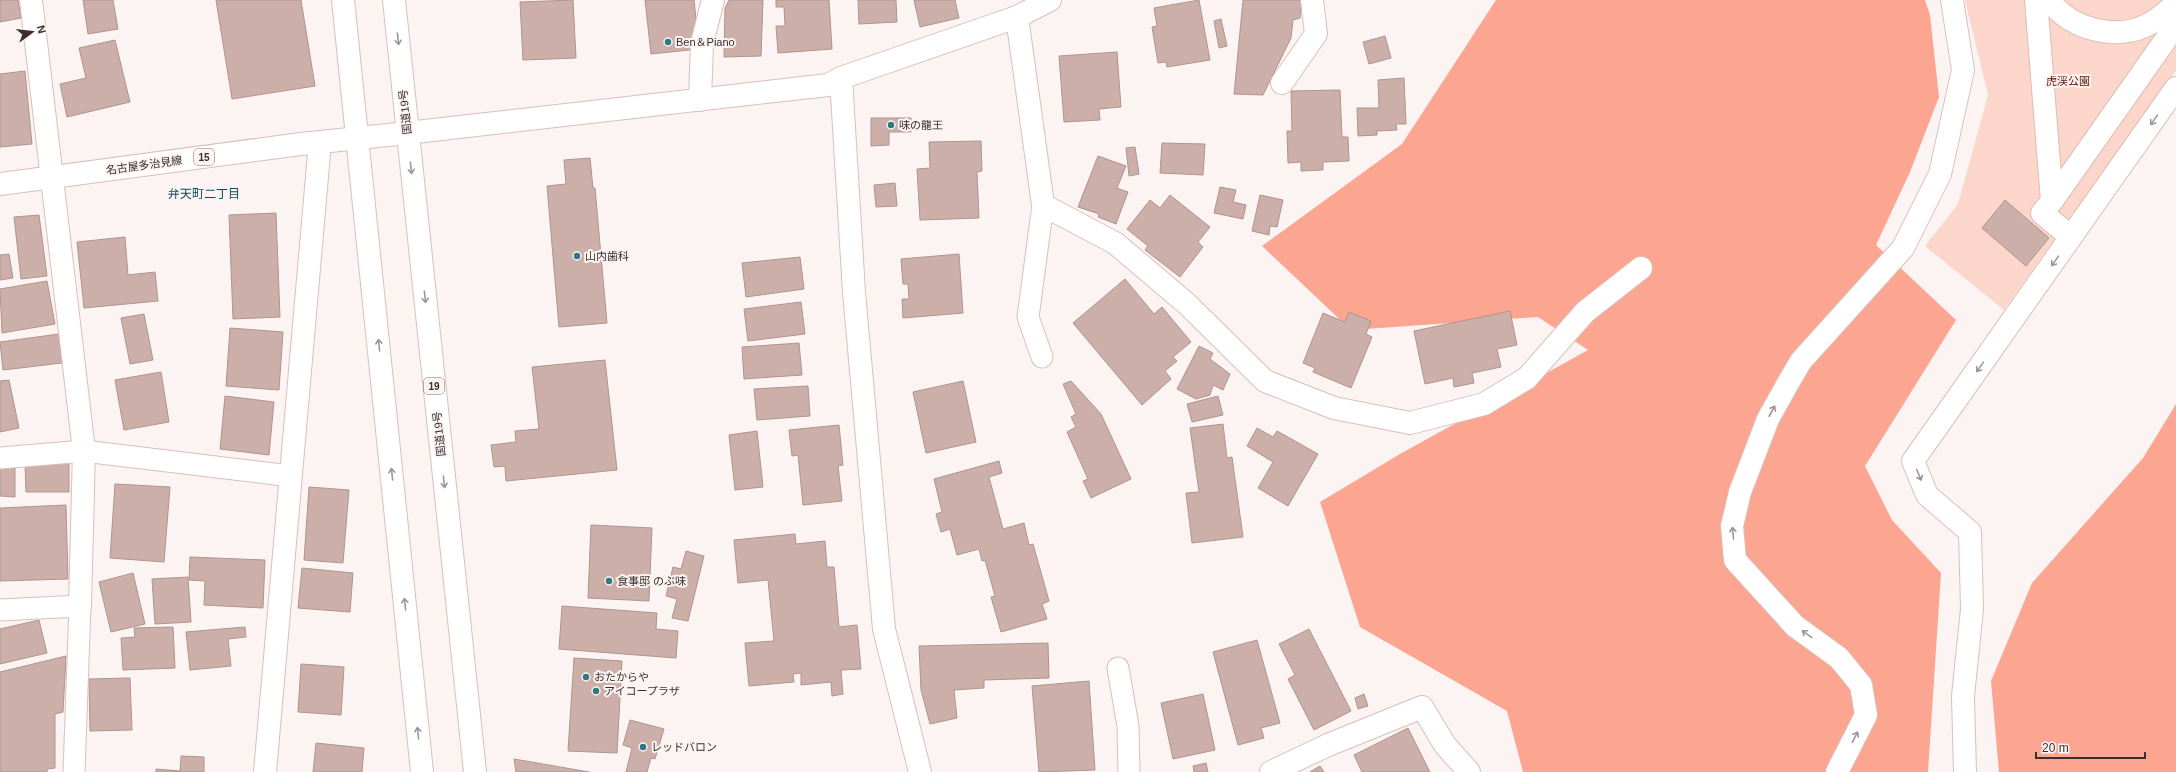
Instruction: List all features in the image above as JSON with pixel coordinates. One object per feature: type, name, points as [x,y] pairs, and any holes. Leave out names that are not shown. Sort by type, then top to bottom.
[{"type":"main road","points":[[31,0],[84,451],[80,606]]},
{"type":"main road","points":[[344,0],[422,772]]},
{"type":"main road","name":"国道19号","points":[[394,0],[475,772]]},
{"type":"main road","points":[[700,100],[702,43],[713,0]]},
{"type":"main road","name":"名古屋多治見線","points":[[0,184],[320,142],[359,139],[828,85],[840,78],[1017,17],[1050,0]]},
{"type":"main road","points":[[1282,83],[1316,34],[1312,0]]},
{"type":"main road","points":[[1837,772],[1866,715],[1861,685],[1839,658],[1795,626],[1735,560],[1732,526],[1740,492],[1768,418],[1788,383],[1801,361],[1903,248],[1940,174],[1963,70],[1952,0]]},
{"type":"main road","points":[[2036,0],[2052,201]]},
{"type":"main road","points":[[2049,0],[2054,7],[2075,23],[2100,32],[2126,32],[2151,23],[2176,4]]},
{"type":"main road","points":[[1017,17],[1044,205],[1115,243],[1187,304],[1265,381],[1334,408],[1410,424],[1484,404],[1527,378],[1584,312],[1641,268]]},
{"type":"main road","points":[[2071,237],[2042,213],[2176,25]]},
{"type":"main road","points":[[840,78],[855,300],[884,629],[920,772]]},
{"type":"main road","points":[[1965,772],[1963,696],[1972,609],[1970,532],[1927,495],[1913,461],[2176,88]]},
{"type":"main road","points":[[265,772],[320,142]]},
{"type":"main road","points":[[1271,772],[1328,745],[1422,707],[1445,745],[1469,772]]},
{"type":"lane","points":[[1042,357],[1028,317],[1044,205]]},
{"type":"lane","points":[[0,458],[84,451],[291,476]]},
{"type":"lane","points":[[0,610],[80,606],[74,772]]},
{"type":"lane","points":[[1118,668],[1128,726],[1129,772]]},
{"type":"green space","name":"虎渓公園","points":[[1965,0],[2176,0],[2176,71],[2004,310],[1925,246],[1958,204],[1988,95]]},
{"type":"shaded area","points":[[1496,0],[1925,0],[1930,15],[1939,97],[1910,172],[1876,245],[1956,320],[1865,466],[1892,520],[1941,573],[1928,772],[1523,772],[1507,711],[1360,627],[1320,502],[1400,454],[1588,350],[1538,317],[1351,330],[1262,246],[1402,144]]},
{"type":"shaded area","points":[[2176,404],[2176,772],[1999,772],[1991,681],[2032,583],[2143,458]]},
{"type":"building","points":[[0,0],[18,0],[21,18],[0,22]]},
{"type":"building","points":[[83,0],[113,0],[118,29],[88,34]]},
{"type":"building","points":[[216,0],[301,0],[315,86],[232,99]]},
{"type":"building","points":[[573,0],[576,58],[523,60],[520,2]]},
{"type":"building","points":[[645,0],[694,0],[699,49],[651,54]]},
{"type":"building","points":[[729,0],[763,0],[761,56],[724,57],[725,8]]},
{"type":"building","points":[[776,0],[829,0],[832,49],[778,53],[776,26],[785,26],[784,7],[776,7]]},
{"type":"building","points":[[858,0],[896,0],[897,22],[859,24]]},
{"type":"building","points":[[914,0],[955,0],[959,18],[920,27]]},
{"type":"building","points":[[1199,0],[1210,60],[1167,67],[1166,62],[1158,63],[1152,27],[1157,26],[1154,8]]},
{"type":"building","points":[[1243,0],[1302,0],[1300,18],[1293,20],[1291,38],[1263,95],[1234,94]]},
{"type":"building","points":[[1221,19],[1227,46],[1219,48],[1214,21]]},
{"type":"building","points":[[1385,36],[1391,58],[1369,64],[1363,42]]},
{"type":"building","points":[[115,40],[130,102],[67,117],[60,84],[86,78],[79,48]]},
{"type":"building","points":[[1117,52],[1121,107],[1099,109],[1100,120],[1064,122],[1059,56]]},
{"type":"building","points":[[25,71],[32,144],[0,147],[0,74]]},
{"type":"building","points":[[1404,78],[1406,124],[1396,124],[1397,130],[1377,131],[1377,135],[1358,136],[1357,108],[1379,108],[1378,80]]},
{"type":"building","points":[[1340,90],[1342,137],[1348,137],[1349,161],[1323,162],[1323,170],[1301,171],[1301,162],[1288,163],[1287,131],[1292,131],[1291,91]]},
{"type":"building","name":"味の龍王","points":[[871,118],[911,118],[911,132],[889,132],[889,145],[871,146]]},
{"type":"building","points":[[981,141],[982,171],[977,172],[979,218],[920,220],[917,169],[930,168],[929,142]]},
{"type":"building","points":[[1162,143],[1205,144],[1203,175],[1160,173]]},
{"type":"building","points":[[1135,147],[1139,174],[1129,176],[1126,148]]},
{"type":"building","points":[[1098,156],[1126,166],[1117,188],[1128,192],[1116,224],[1098,217],[1099,214],[1078,207]]},
{"type":"building","name":"山内歯科","points":[[590,158],[593,188],[595,188],[607,323],[559,327],[547,186],[566,184],[564,160]]},
{"type":"building","points":[[895,183],[897,206],[876,207],[874,185]]},
{"type":"building","points":[[1220,187],[1236,190],[1233,202],[1246,205],[1243,219],[1214,213]]},
{"type":"building","points":[[1170,195],[1210,227],[1198,242],[1203,247],[1180,277],[1145,250],[1148,246],[1127,229],[1150,200],[1160,208]]},
{"type":"building","points":[[1260,195],[1283,200],[1277,227],[1270,226],[1269,235],[1252,231]]},
{"type":"building","points":[[2005,200],[2049,238],[2026,266],[1982,228]]},
{"type":"building","points":[[276,213],[280,317],[233,319],[229,215]]},
{"type":"building","points":[[39,215],[47,276],[21,279],[14,217]]},
{"type":"building","points":[[125,237],[128,275],[155,272],[158,301],[84,308],[77,242]]},
{"type":"building","points":[[9,254],[13,278],[0,280],[0,255]]},
{"type":"building","points":[[959,254],[963,313],[903,318],[902,299],[909,299],[908,284],[903,284],[901,259]]},
{"type":"building","points":[[800,257],[804,289],[746,297],[742,263]]},
{"type":"building","points":[[1125,279],[1154,314],[1162,307],[1191,342],[1173,357],[1177,361],[1165,371],[1171,379],[1142,405],[1073,323]]},
{"type":"building","points":[[47,281],[55,324],[2,333],[0,289]]},
{"type":"building","points":[[801,302],[805,334],[748,341],[744,309]]},
{"type":"building","points":[[1510,311],[1517,345],[1497,349],[1501,367],[1472,373],[1474,383],[1454,387],[1453,378],[1425,384],[1414,331]]},
{"type":"building","points":[[1349,312],[1371,321],[1366,334],[1372,337],[1351,388],[1313,372],[1315,368],[1303,363],[1323,313],[1345,322]]},
{"type":"building","points":[[144,314],[153,360],[130,364],[121,318]]},
{"type":"building","points":[[230,328],[283,332],[279,390],[226,386]]},
{"type":"building","points":[[59,334],[62,363],[3,370],[0,342]]},
{"type":"building","points":[[799,343],[802,375],[744,379],[742,347]]},
{"type":"building","points":[[1199,346],[1213,353],[1210,359],[1230,374],[1223,390],[1213,385],[1210,395],[1196,399],[1177,389]]},
{"type":"building","points":[[605,360],[617,470],[506,481],[505,466],[494,467],[491,445],[516,442],[515,431],[539,429],[532,367]]},
{"type":"building","points":[[161,372],[169,422],[124,430],[115,380]]},
{"type":"building","points":[[9,380],[19,428],[0,432],[0,381]]},
{"type":"building","points":[[963,381],[976,442],[926,453],[913,392]]},
{"type":"building","points":[[1071,381],[1101,414],[1131,479],[1091,498],[1083,481],[1088,479],[1067,432],[1076,427],[1071,417],[1076,414],[1063,384]]},
{"type":"building","points":[[808,386],[810,416],[757,420],[754,389]]},
{"type":"building","points":[[225,396],[274,402],[269,455],[220,449]]},
{"type":"building","points":[[1218,396],[1223,415],[1192,422],[1187,404]]},
{"type":"building","points":[[1223,424],[1227,458],[1232,457],[1243,537],[1192,543],[1186,493],[1199,492],[1190,428]]},
{"type":"building","points":[[839,425],[843,465],[838,466],[842,501],[803,505],[798,455],[792,456],[789,430]]},
{"type":"building","points":[[1257,428],[1273,437],[1277,431],[1318,454],[1288,506],[1258,488],[1273,462],[1247,446]]},
{"type":"building","points":[[757,431],[763,487],[735,490],[729,435]]},
{"type":"building","points":[[999,461],[1002,473],[989,477],[1003,529],[1024,523],[1029,545],[1033,544],[1049,601],[1042,604],[1047,619],[1001,632],[991,597],[995,596],[985,560],[982,561],[979,549],[957,555],[950,529],[941,532],[936,514],[942,512],[934,479]]},
{"type":"building","points":[[69,462],[69,492],[26,492],[25,463]]},
{"type":"building","points":[[0,468],[15,468],[15,497],[0,496]]},
{"type":"building","points":[[115,484],[170,487],[164,562],[110,558]]},
{"type":"building","points":[[309,487],[349,490],[343,563],[304,560]]},
{"type":"building","points":[[66,505],[68,579],[0,581],[0,508]]},
{"type":"building","points":[[591,525],[652,528],[649,601],[588,598]]},
{"type":"building","points":[[795,534],[796,544],[825,541],[827,567],[834,567],[839,627],[857,625],[861,669],[841,670],[843,694],[832,696],[831,682],[801,685],[801,673],[793,674],[794,682],[749,686],[745,643],[774,641],[768,580],[738,583],[734,540]]},
{"type":"building","points":[[686,551],[704,556],[688,621],[672,618],[677,599],[666,596],[673,567],[681,569]]},
{"type":"building","points":[[190,557],[265,560],[263,608],[204,605],[205,581],[189,580]]},
{"type":"building","points":[[302,568],[353,573],[350,612],[298,608]]},
{"type":"building","points":[[133,573],[145,624],[111,632],[99,582]]},
{"type":"building","points":[[188,577],[191,622],[155,624],[152,579]]},
{"type":"building","points":[[562,606],[657,613],[656,629],[678,631],[676,658],[559,649]]},
{"type":"building","points":[[39,620],[47,653],[0,664],[0,629]]},
{"type":"building","points":[[173,627],[175,668],[123,670],[121,638],[135,637],[134,628]]},
{"type":"building","points":[[245,627],[246,637],[228,639],[231,666],[190,670],[186,632]]},
{"type":"building","points":[[1309,629],[1351,711],[1314,730],[1288,679],[1295,675],[1279,644]]},
{"type":"building","points":[[1257,640],[1280,723],[1261,728],[1264,738],[1238,745],[1213,652]]},
{"type":"building","points":[[1048,643],[1049,678],[984,680],[984,688],[954,690],[957,718],[930,724],[921,690],[919,646]]},
{"type":"building","points":[[66,656],[63,712],[55,714],[55,768],[47,769],[47,772],[0,772],[0,672]]},
{"type":"building","name":"アイコープラザ","points":[[574,658],[622,661],[617,753],[568,751]]},
{"type":"building","points":[[301,664],[344,667],[341,715],[298,712]]},
{"type":"building","points":[[130,678],[132,730],[90,731],[89,679]]},
{"type":"building","points":[[1089,681],[1095,770],[1039,772],[1032,686]]},
{"type":"building","points":[[1203,694],[1215,750],[1173,759],[1161,703]]},
{"type":"building","points":[[1364,694],[1368,706],[1358,709],[1355,698]]},
{"type":"building","name":"レッドバロン","points":[[630,720],[664,729],[655,759],[651,758],[647,772],[626,772],[632,748],[623,745]]},
{"type":"building","points":[[1408,728],[1430,772],[1362,772],[1354,755]]},
{"type":"building","points":[[316,743],[364,748],[362,772],[313,772]]},
{"type":"building","points":[[181,756],[204,757],[204,772],[156,772],[156,769],[180,771]]},
{"type":"building","points":[[514,759],[589,772],[516,772]]},
{"type":"building","points":[[1206,763],[1208,772],[1194,772],[1193,766]]},
{"type":"building","points":[[1320,766],[1324,772],[1310,772]]},
{"type":"place","name":"Ben＆Piano","points":[[668,42]]},
{"type":"place","name":"味の龍王","points":[[891,125]]},
{"type":"place","name":"山内歯科","points":[[577,256]]},
{"type":"place","name":"食事邸 のぶ味","points":[[609,581]]},
{"type":"place","name":"おたからや","points":[[586,677]]},
{"type":"place","name":"アイコープラザ","points":[[596,691]]},
{"type":"place","name":"レッドバロン","points":[[643,747]]},
{"type":"district","name":"弁天町二丁目","points":[[204,194]]}]
